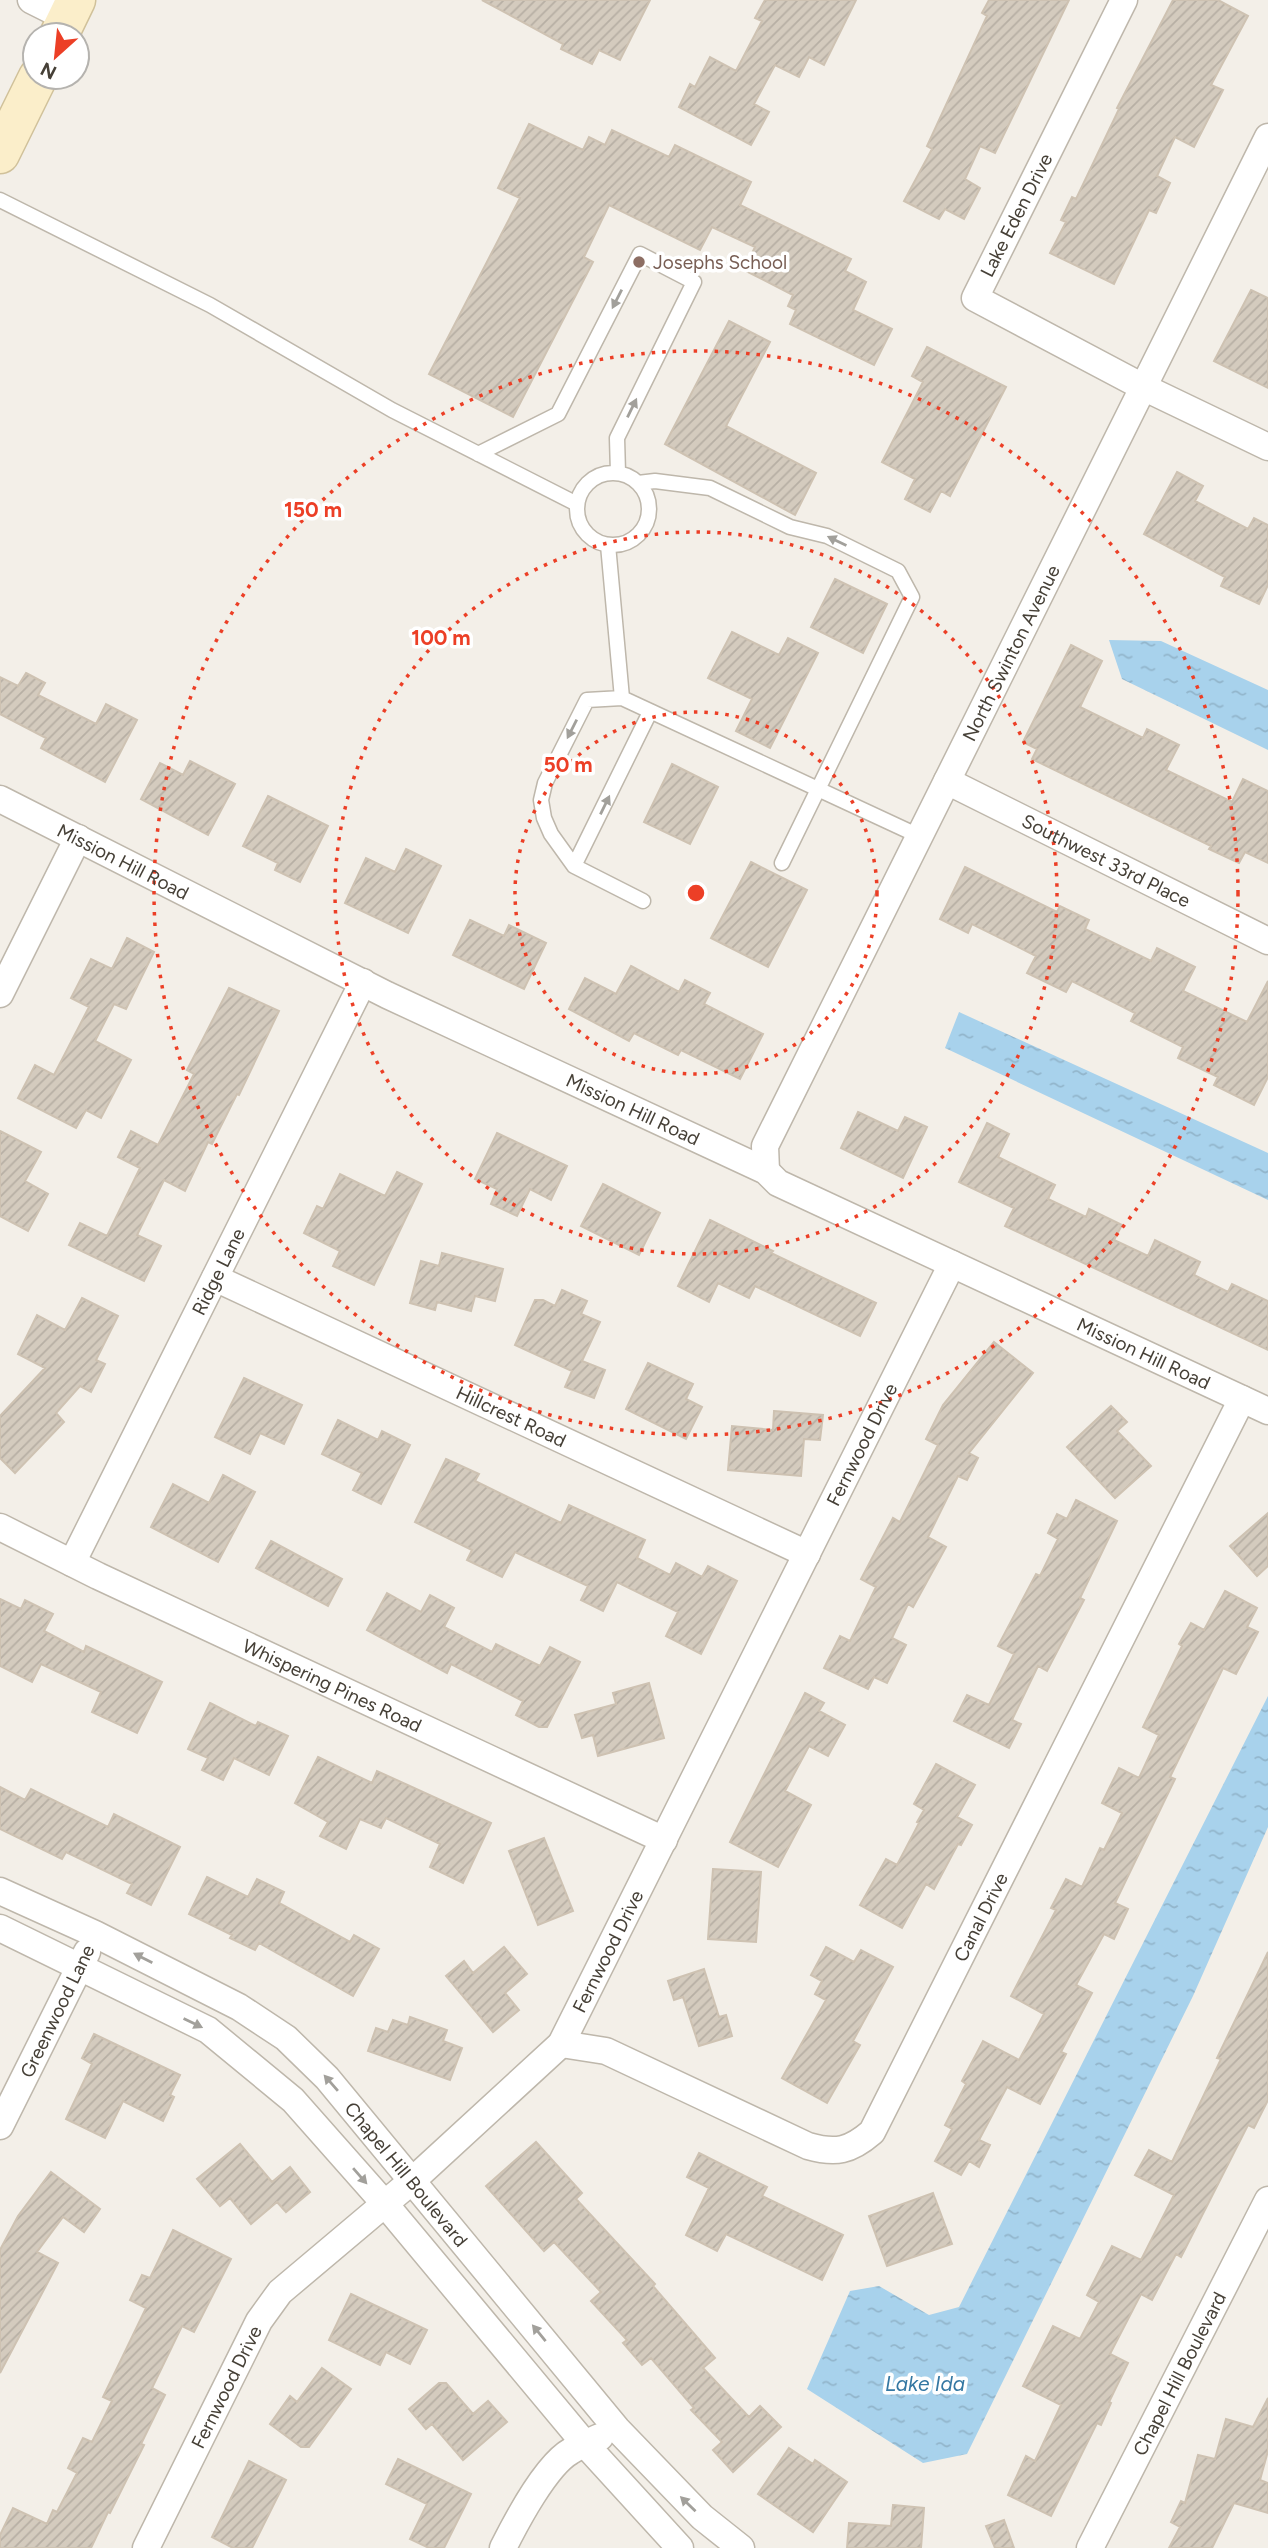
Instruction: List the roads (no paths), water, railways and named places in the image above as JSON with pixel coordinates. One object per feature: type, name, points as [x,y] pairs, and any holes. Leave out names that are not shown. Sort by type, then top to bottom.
[{"type":"street","points":[[31,0],[67,18]]},
{"type":"street","name":"Lake Eden Drive","points":[[1124,0],[975,298],[1143,387]]},
{"type":"street","points":[[0,154],[31,91]]},
{"type":"street","name":"North Swinton Avenue","points":[[766,1171],[765,1146],[1268,136]]},
{"type":"street","points":[[1143,387],[1268,447]]},
{"type":"street","name":"Southwest 33rd Place","points":[[947,781],[1268,941]]},
{"type":"street","name":"Mission Hill Road","points":[[0,799],[363,982],[766,1171],[778,1183],[1268,1411]]},
{"type":"street","points":[[0,994],[78,838]]},
{"type":"street","name":"Ridge Lane","points":[[72,1563],[363,982]]},
{"type":"street","name":"Fernwood Drive","points":[[146,2548],[270,2305],[280,2292],[413,2180],[561,2044],[952,1264]]},
{"type":"street","name":"Hillcrest Road","points":[[215,1278],[807,1554]]},
{"type":"street","name":"Canal Drive","points":[[561,2044],[606,2051],[808,2146],[825,2151],[842,2150],[859,2144],[872,2132],[1241,1399]]},
{"type":"street","name":"Whispering Pines Road","points":[[0,1527],[664,1840]]},
{"type":"street","name":"Chapel Hill Boulevard","points":[[0,1891],[96,1934],[239,2007],[286,2038],[327,2078],[617,2429],[692,2508],[741,2548]]},
{"type":"street","name":"Chapel Hill Boulevard","points":[[0,1928],[208,2030],[293,2100],[385,2204],[585,2444],[680,2548]]},
{"type":"street","name":"Greenwood Lane","points":[[0,2126],[96,1934]]},
{"type":"street","name":"Chapel Hill Boulevard","points":[[1090,2548],[1268,2200]]},
{"type":"street","points":[[503,2548],[544,2480],[568,2452],[617,2429]]},
{"type":"lane","points":[[0,200],[210,305],[392,410],[575,503]]},
{"type":"lane","points":[[478,454],[558,414],[640,254],[694,282],[617,438],[618,473]]},
{"type":"lane","points":[[606,473],[628,476],[638,483],[649,502],[649,514],[639,533],[630,540],[608,545],[588,535],[581,526],[575,503],[586,484],[606,473]]},
{"type":"lane","points":[[638,483],[655,481],[710,488],[790,527],[827,536],[898,571],[912,597],[782,863]]},
{"type":"lane","points":[[608,545],[622,698]]},
{"type":"lane","points":[[643,901],[574,866],[551,834],[544,818],[541,800],[545,783],[587,700],[622,698],[919,836]]},
{"type":"lane","points":[[574,866],[650,712]]},
{"type":"water","points":[[1109,640],[1161,641],[1268,690],[1268,750],[1122,679]]},
{"type":"water","points":[[959,1012],[1268,1153],[1268,1200],[945,1048]]},
{"type":"water","name":"Lake Ida","points":[[1268,1696],[1268,1827],[1193,1996],[967,2454],[923,2463],[807,2389],[850,2291],[879,2286],[929,2315],[959,2307]]},
{"type":"place","name":"Josephs School","points":[[639,262]]}]
